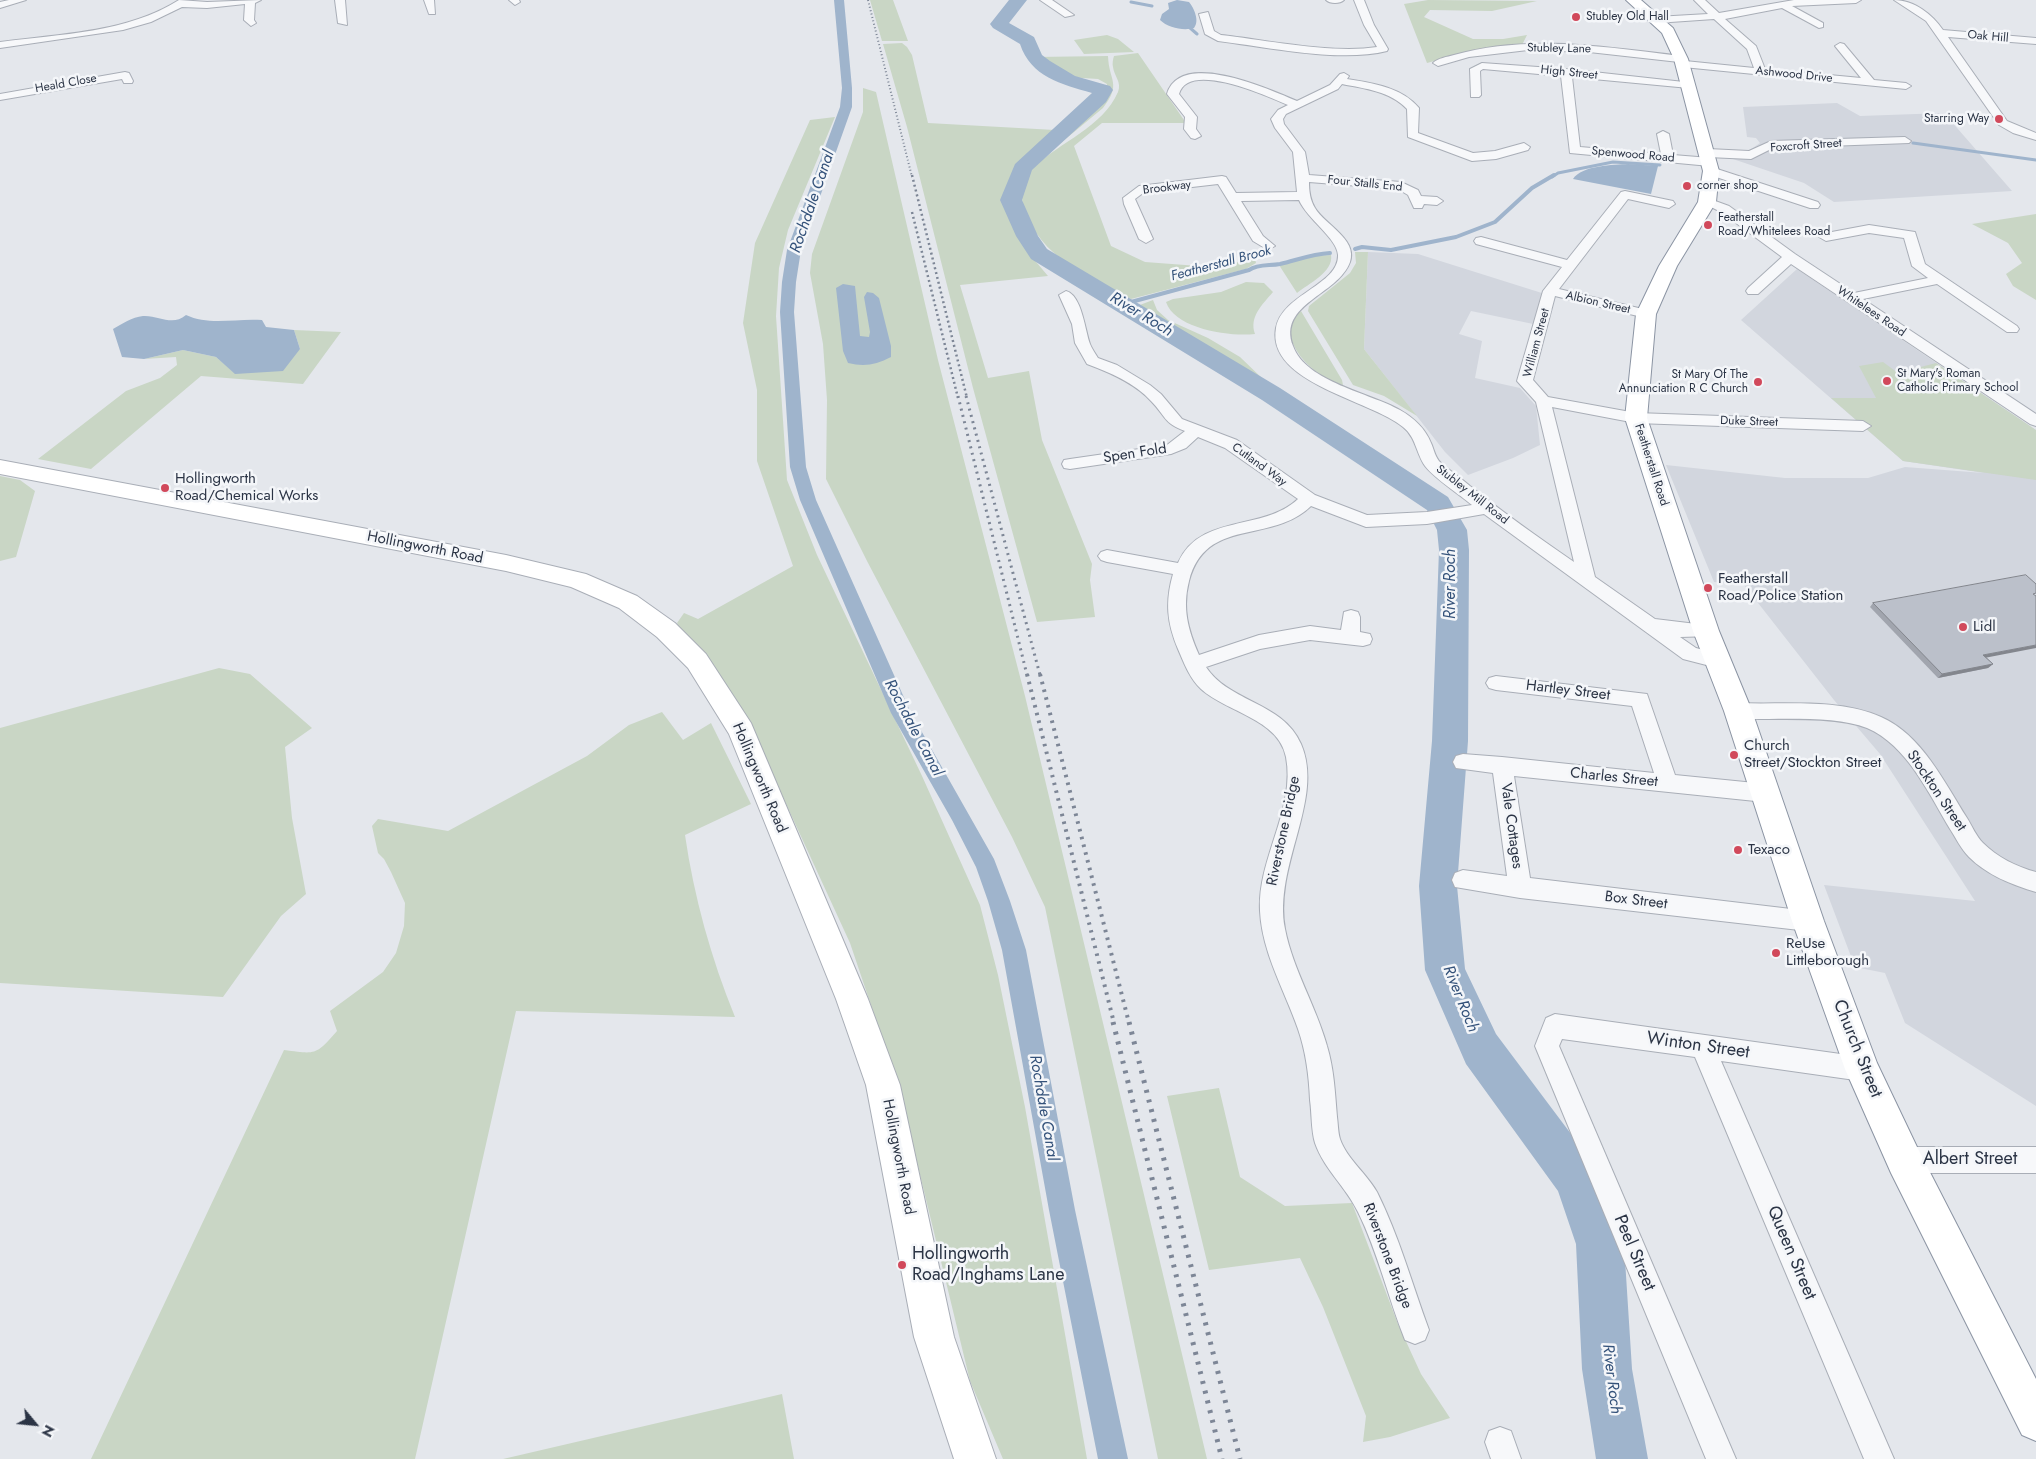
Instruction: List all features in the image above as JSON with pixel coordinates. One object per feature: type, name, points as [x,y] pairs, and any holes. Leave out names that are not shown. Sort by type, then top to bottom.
[{"type":"main road","name":"Featherstall Road","points":[[1633,0],[1668,31],[1682,62],[1710,162],[1707,202],[1668,266],[1646,314],[1636,418],[1712,646]]},
{"type":"main road","name":"Hollingworth Road","points":[[0,467],[496,562],[576,580],[628,602],[666,630],[697,661],[741,731],[852,999],[883,1086],[934,1337],[975,1459]]},
{"type":"main road","name":"Church Street","points":[[1712,646],[1738,711],[1808,921],[1862,1069],[1904,1160],[2036,1421]]},
{"type":"street","points":[[0,5],[21,0]]},
{"type":"street","points":[[0,45],[125,26],[155,18],[183,2],[207,5],[253,0],[252,23]]},
{"type":"street","points":[[340,0],[343,24]]},
{"type":"street","points":[[429,0],[432,12]]},
{"type":"street","points":[[1045,0],[1069,15]]},
{"type":"street","points":[[1331,0],[1339,0]]},
{"type":"street","points":[[1359,0],[1382,49],[1393,57]]},
{"type":"street","points":[[1699,0],[1752,48],[1761,72]]},
{"type":"street","points":[[1759,0],[1772,7]]},
{"type":"street","points":[[1656,20],[1719,17],[1783,5],[1856,0]]},
{"type":"street","points":[[1899,0],[1930,19],[2003,123],[2017,131],[2036,137]]},
{"type":"street","points":[[1783,5],[1819,25]]},
{"type":"street","points":[[1203,10],[1209,32],[1218,38],[1323,50],[1365,52],[1382,49]]},
{"type":"street","name":"Oak Hill","points":[[1940,33],[2036,41]]},
{"type":"street","points":[[1840,46],[1871,83]]},
{"type":"street","name":"Stubley Lane","points":[[1438,63],[1481,51],[1535,47],[1580,48],[1682,62]]},
{"type":"street","name":"Ashwood Drive","points":[[1682,62],[1761,72],[1906,86]]},
{"type":"street","name":"High Street","points":[[1476,95],[1475,69],[1482,66],[1689,84]]},
{"type":"street","name":"Spenwood Road","points":[[1566,72],[1574,150],[1710,162]]},
{"type":"street","name":"Heald Close","points":[[0,96],[125,75],[128,82]]},
{"type":"street","points":[[1169,75],[1181,79],[1210,77],[1237,80],[1297,105]]},
{"type":"street","name":"Stubley Mill Road","points":[[1516,147],[1496,155],[1471,160],[1406,136],[1413,108],[1407,102],[1378,89],[1342,78],[1334,87],[1282,112],[1277,119],[1300,154],[1302,196],[1313,215],[1341,244],[1345,255],[1339,270],[1286,316],[1283,329],[1285,345],[1290,354],[1307,372],[1321,382],[1386,408],[1401,418],[1419,434],[1432,464],[1486,508],[1690,654],[1712,646]]},
{"type":"street","points":[[1181,79],[1174,85],[1173,94],[1191,117],[1190,129],[1194,136]]},
{"type":"street","points":[[1663,134],[1668,159]]},
{"type":"street","name":"Foxcroft Street","points":[[1710,162],[1751,154],[1771,146],[1905,141]]},
{"type":"street","points":[[1710,162],[1814,205]]},
{"type":"street","name":"Brookway","points":[[1147,231],[1124,197],[1139,190],[1218,175],[1258,238],[1266,245],[1249,247]]},
{"type":"street","name":"Four Stalls End","points":[[1301,178],[1401,186],[1414,193],[1418,202],[1437,201]]},
{"type":"street","name":"William Street","points":[[1588,580],[1543,401],[1525,381],[1550,291],[1625,195],[1669,204]]},
{"type":"street","points":[[1232,197],[1302,196]]},
{"type":"street","name":"Whitelees Road","points":[[1707,202],[1725,209],[1790,257],[2036,422]]},
{"type":"street","points":[[1826,237],[1869,229],[1910,235],[1919,266],[2012,329]]},
{"type":"street","points":[[1481,241],[1570,265]]},
{"type":"street","points":[[1753,291],[1790,257]]},
{"type":"street","points":[[1850,298],[1939,280]]},
{"type":"street","name":"Albion Street","points":[[1550,291],[1646,314]]},
{"type":"street","name":"Cutland Way","points":[[1074,301],[1085,365],[1112,368],[1156,397],[1176,422],[1231,444],[1309,499],[1366,521],[1427,518],[1486,508]]},
{"type":"street","name":"Duke Street","points":[[1543,401],[1636,418],[1863,426]]},
{"type":"street","name":"Spen Fold","points":[[1070,464],[1087,457],[1170,449],[1180,444],[1195,431]]},
{"type":"street","name":"Riverstone Bridge","points":[[1309,499],[1285,517],[1227,530],[1207,540],[1193,552],[1183,570],[1175,608],[1176,624],[1194,664],[1206,682],[1220,693],[1253,709],[1278,726],[1290,741],[1295,754],[1298,766],[1295,791],[1271,891],[1271,913],[1275,935],[1316,1047],[1328,1143],[1368,1202],[1415,1330]]},
{"type":"street","points":[[1107,556],[1183,570]]},
{"type":"street","points":[[1194,664],[1259,642],[1310,633],[1356,638],[1351,617]]},
{"type":"street","points":[[1651,626],[1684,631],[1712,646]]},
{"type":"street","name":"Hartley Street","points":[[1496,683],[1640,700],[1668,784]]},
{"type":"street","name":"Stockton Street","points":[[1738,711],[1851,716],[1874,723],[1897,736],[1914,756],[1976,849],[1998,866],[2025,879],[2036,882]]},
{"type":"street","name":"Charles Street","points":[[1464,762],[1765,793]]},
{"type":"street","name":"Vale Cottages","points":[[1502,765],[1520,888]]},
{"type":"street","name":"Box Street","points":[[1463,880],[1808,921]]},
{"type":"street","name":"Winton Street","points":[[1547,1046],[1555,1026],[1862,1069]]},
{"type":"street","name":"Peel Street","points":[[1547,1046],[1721,1459]]},
{"type":"street","name":"Queen Street","points":[[1703,1047],[1879,1459]]},
{"type":"street","name":"Albert Street","points":[[1904,1160],[2036,1160]]},
{"type":"shaded area","points":[[1837,103],[1860,116],[1944,113],[2012,191],[1834,202],[1804,183],[1724,156],[1723,149],[1747,152],[1760,143],[1756,138],[1747,137],[1743,107]]},
{"type":"shaded area","points":[[1368,252],[1418,254],[1545,294],[1538,325],[1471,311],[1459,334],[1482,341],[1475,378],[1520,388],[1536,406],[1540,445],[1513,458],[1468,475],[1445,452],[1364,349]]},
{"type":"shaded area","points":[[1797,269],[2036,430],[2036,1106],[1905,1023],[1885,973],[1855,967],[1824,885],[1975,901],[1880,754],[1834,700],[1744,585],[1714,582],[1666,465],[1785,478],[1868,478],[1905,467],[1984,473],[1903,461],[1741,320]]},
{"type":"green space","points":[[870,0],[893,0],[908,41],[882,41]]},
{"type":"green space","points":[[1428,0],[1537,1],[1492,11],[1430,10],[1424,17],[1473,39],[1503,39],[1527,35],[1521,47],[1453,56],[1427,63],[1404,4]]},
{"type":"green space","points":[[1107,35],[1118,39],[1134,52],[1084,54],[1074,40]]},
{"type":"green space","points":[[902,43],[912,55],[928,123],[1055,130],[1019,162],[1009,180],[1005,204],[1026,250],[1048,276],[960,285],[988,378],[1029,371],[1042,440],[1092,564],[1090,580],[1095,617],[1037,622],[973,388],[907,127],[883,44]]},
{"type":"green space","points":[[1138,53],[1186,123],[1102,123],[1074,146],[1111,246],[1145,262],[1212,267],[1255,259],[1256,263],[1246,269],[1131,299],[1083,274],[1054,253],[1031,226],[1024,209],[1022,192],[1027,176],[1034,167],[1092,125],[1111,104],[1119,88],[1113,66],[1114,56]]},
{"type":"green space","points":[[1108,56],[1113,82],[1109,100],[1103,108],[1033,166],[1021,179],[1028,167],[1096,106],[1104,95],[1107,84],[1098,79],[1067,77],[1035,57]]},
{"type":"green space","points":[[863,88],[876,92],[938,360],[1025,696],[1207,1459],[1158,1459],[1045,907],[1012,837],[826,479],[827,400],[823,344],[810,273],[812,254],[863,112]]},
{"type":"green space","points":[[835,117],[788,230],[779,268],[776,316],[787,480],[817,555],[922,776],[980,905],[998,975],[1025,1107],[1087,1459],[1003,1459],[970,1381],[899,1088],[850,943],[753,732],[680,630],[677,623],[684,613],[698,619],[793,566],[757,461],[757,390],[743,323],[755,243],[810,120]]},
{"type":"green space","points":[[2036,214],[2036,300],[2013,286],[2006,274],[2022,263],[2008,243],[1972,224]]},
{"type":"green space","points":[[1355,252],[1368,252],[1364,349],[1417,416],[1384,396],[1353,385],[1308,311],[1309,306],[1350,273],[1356,263]]},
{"type":"green space","points":[[1331,255],[1329,267],[1313,282],[1297,293],[1279,265],[1313,256]]},
{"type":"green space","points":[[1246,282],[1264,283],[1273,292],[1255,317],[1255,334],[1244,335],[1218,332],[1192,325],[1180,319],[1171,311],[1166,302],[1173,299],[1221,292]]},
{"type":"green space","points":[[1153,300],[1157,310],[1168,320],[1208,338],[1240,357],[1265,381],[1259,383],[1132,308]]},
{"type":"green space","points":[[1301,311],[1342,380],[1343,385],[1321,375],[1300,356],[1294,345],[1291,333],[1293,321]]},
{"type":"green space","points":[[294,330],[341,332],[303,384],[201,376],[91,469],[38,459],[126,391],[160,378],[177,365],[176,357],[144,359],[183,350],[216,357],[235,373],[300,349]]},
{"type":"green space","points":[[1883,362],[1898,373],[1936,363],[2036,430],[2036,480],[1903,461],[1831,398],[1876,398],[1859,366]]},
{"type":"green space","points":[[0,476],[20,480],[35,491],[16,557],[0,561]]},
{"type":"green space","points":[[219,668],[250,674],[312,728],[285,747],[292,818],[306,894],[281,916],[223,997],[0,983],[0,728]]},
{"type":"green space","points":[[662,712],[683,740],[711,723],[751,804],[685,835],[704,927],[735,1017],[516,1011],[415,1459],[91,1459],[284,1050],[309,1052],[319,1049],[324,1045],[337,1031],[330,1011],[383,972],[396,953],[404,926],[405,903],[384,859],[378,853],[372,826],[378,819],[448,831],[587,756],[629,725]]},
{"type":"green space","points":[[1219,1088],[1240,1177],[1285,1206],[1352,1203],[1398,1324],[1421,1374],[1450,1418],[1390,1437],[1363,1442],[1366,1416],[1323,1307],[1300,1258],[1209,1270],[1167,1096]]},
{"type":"green space","points":[[782,1394],[794,1459],[503,1459]]},
{"type":"water","points":[[1177,0],[1189,2],[1191,5],[1196,18],[1194,28],[1176,28],[1160,20],[1162,14],[1169,9],[1168,3]]},
{"type":"water","points":[[1628,164],[1658,166],[1651,194],[1573,179],[1577,174],[1591,168]]},
{"type":"water","points":[[843,284],[855,286],[860,336],[869,337],[870,332],[864,297],[867,292],[873,293],[879,298],[891,346],[891,357],[870,364],[848,363],[843,351],[836,288]]},
{"type":"water","points":[[186,315],[214,321],[262,320],[266,327],[294,330],[300,349],[283,371],[235,374],[216,357],[183,350],[144,359],[122,357],[113,329],[127,321],[143,316],[176,320]]},
{"type":"building","name":"Lidl","points":[[2026,575],[2036,584],[2036,593],[2033,594],[2036,596],[2036,645],[1983,655],[1993,664],[1942,674],[1873,603]]},
{"type":"waterway","name":"Rochdale Canal","points":[[839,0],[847,88],[846,107],[794,250],[789,282],[787,312],[798,467],[808,500],[901,713],[959,814],[986,866],[999,901],[1014,950],[1062,1210],[1113,1459]]},
{"type":"waterway","name":"River Roch","points":[[1018,0],[999,24],[1028,41],[1034,58],[1043,65],[1068,80],[1103,90],[1099,98],[1022,168],[1011,200],[1027,236],[1039,254],[1271,394],[1438,504],[1452,530],[1454,550],[1450,741],[1438,886],[1445,970],[1481,1049],[1576,1178],[1600,1244],[1607,1369],[1622,1459]]},
{"type":"waterway","points":[[1131,2],[1152,6]]},
{"type":"waterway","points":[[1189,27],[1197,34]]},
{"type":"waterway","name":"Featherstall Brook","points":[[1913,143],[2036,160]]},
{"type":"waterway","name":"Featherstall Brook","points":[[1552,177],[1558,173],[1613,162],[1660,165]]},
{"type":"waterway","name":"Featherstall Brook","points":[[1355,249],[1362,247],[1391,250],[1456,237],[1495,222],[1532,188],[1554,175]]},
{"type":"waterway","name":"Featherstall Brook","points":[[1120,305],[1256,267],[1280,264],[1330,253]]},
{"type":"railway","points":[[868,0],[912,177]]},
{"type":"railway","points":[[912,175],[967,398]]},
{"type":"railway","points":[[912,212],[958,398]]},
{"type":"railway","points":[[958,396],[1027,675]]},
{"type":"railway","points":[[966,396],[1040,675]]},
{"type":"railway","points":[[1027,674],[1114,1023]]},
{"type":"railway","points":[[1040,674],[1129,1023]]},
{"type":"railway","points":[[1113,1022],[1222,1459]]},
{"type":"railway","points":[[1129,1022],[1240,1459]]},
{"type":"place","name":"Stubley Old Hall","points":[[1576,17]]},
{"type":"place","name":"Starring Way","points":[[1999,119]]},
{"type":"place","name":"corner shop","points":[[1687,186]]},
{"type":"place","name":"Featherstall Road/Whitelees Road","points":[[1708,225]]},
{"type":"place","name":"St Mary's Roman Catholic Primary School","points":[[1887,381]]},
{"type":"place","name":"St Mary Of The Annunciation R C Church","points":[[1758,382]]},
{"type":"place","name":"Hollingworth Road/Chemical Works","points":[[165,488]]},
{"type":"place","name":"Featherstall Road/Police Station","points":[[1708,588]]},
{"type":"place","name":"Lidl","points":[[1963,627]]},
{"type":"place","name":"Church Street/Stockton Street","points":[[1734,755]]},
{"type":"place","name":"Texaco","points":[[1738,850]]},
{"type":"place","name":"ReUse Littleborough","points":[[1776,953]]},
{"type":"place","name":"Hollingworth Road/Inghams Lane","points":[[902,1265]]}]
